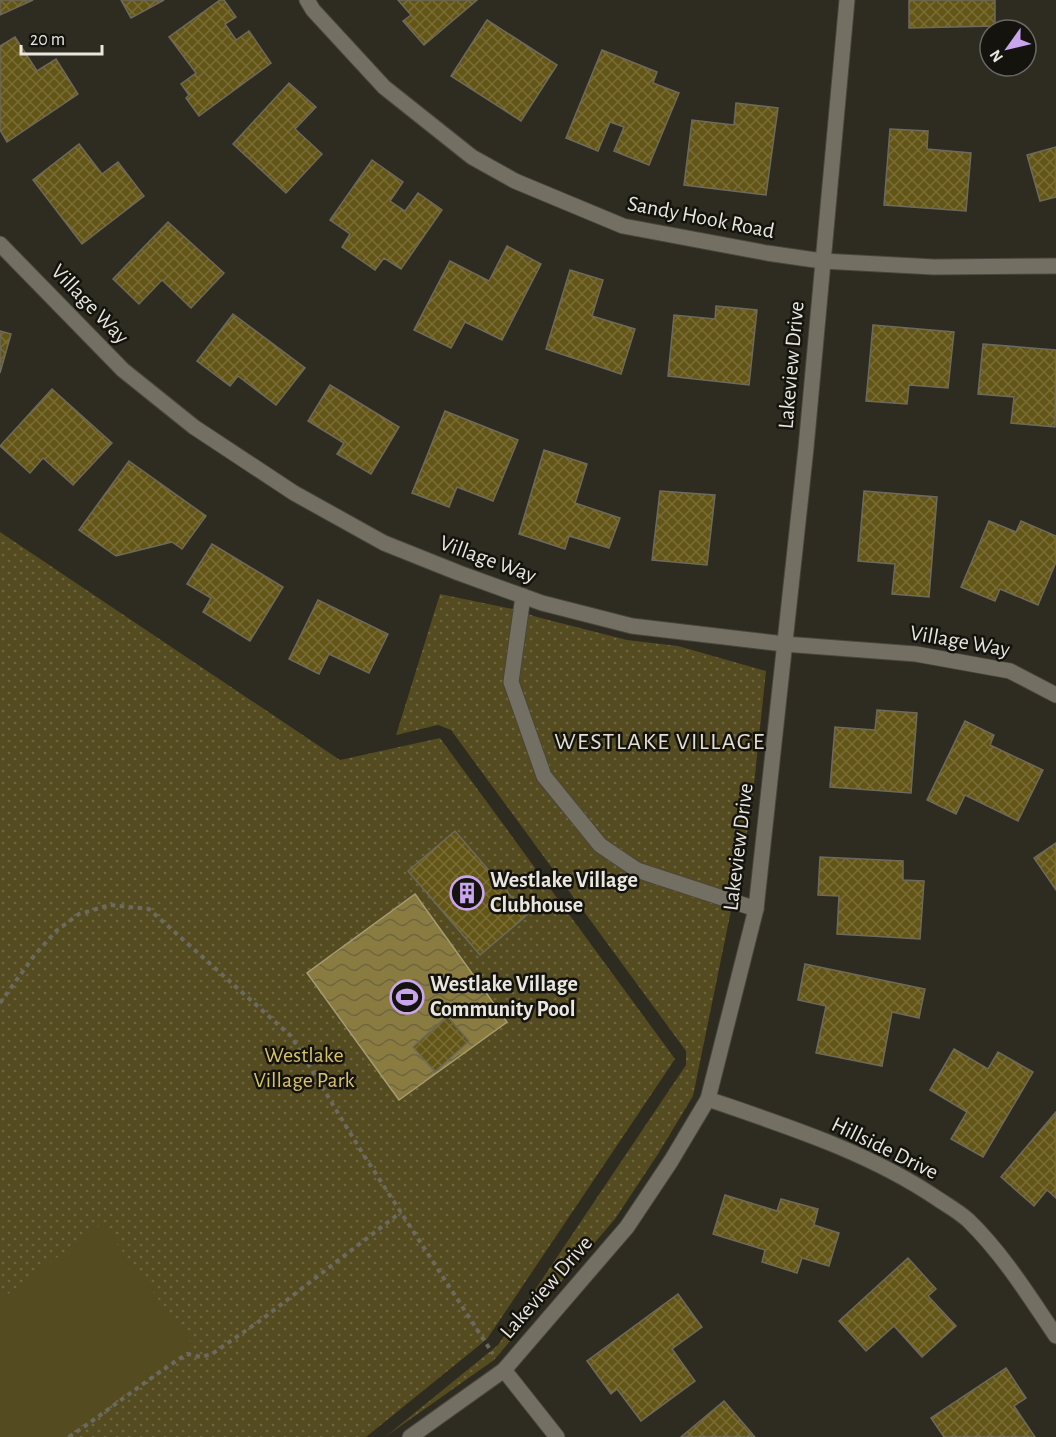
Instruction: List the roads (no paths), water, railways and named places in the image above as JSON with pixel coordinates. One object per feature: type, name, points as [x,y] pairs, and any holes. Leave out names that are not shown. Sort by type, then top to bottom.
[{"type":"street","name":"Sandy Hook Road","points":[[307,0],[313,10],[384,87],[472,157],[515,181],[623,226],[822,261],[934,267],[1056,266]]},
{"type":"street","name":"Lakeview Drive","points":[[410,1437],[504,1370],[627,1227],[671,1161],[708,1099],[756,909],[806,448],[847,0]]},
{"type":"street","name":"Village Way","points":[[0,244],[123,370],[195,427],[294,493],[384,543],[542,603],[632,626],[784,644],[916,654],[1010,671],[1056,695]]},
{"type":"street","points":[[523,596],[512,682],[544,776],[600,845],[637,870],[756,909]]},
{"type":"street","name":"Hillside Drive","points":[[708,1099],[775,1122],[849,1152],[909,1180],[966,1218],[1007,1264],[1056,1336]]},
{"type":"street","points":[[504,1370],[557,1437]]},
{"type":"water","name":"Westlake Village Community Pool","points":[[415,894],[507,1022],[399,1100],[307,973]]},
{"type":"place","name":"Westlake Village Clubhouse","points":[[467,893]]},
{"type":"place","name":"Westlake Village Community Pool","points":[[407,997]]},
{"type":"district","name":"WESTLAKE VILLAGE","points":[[660,742]]},
{"type":"park label","name":"Westlake Village Park","points":[[304,1068]]}]
